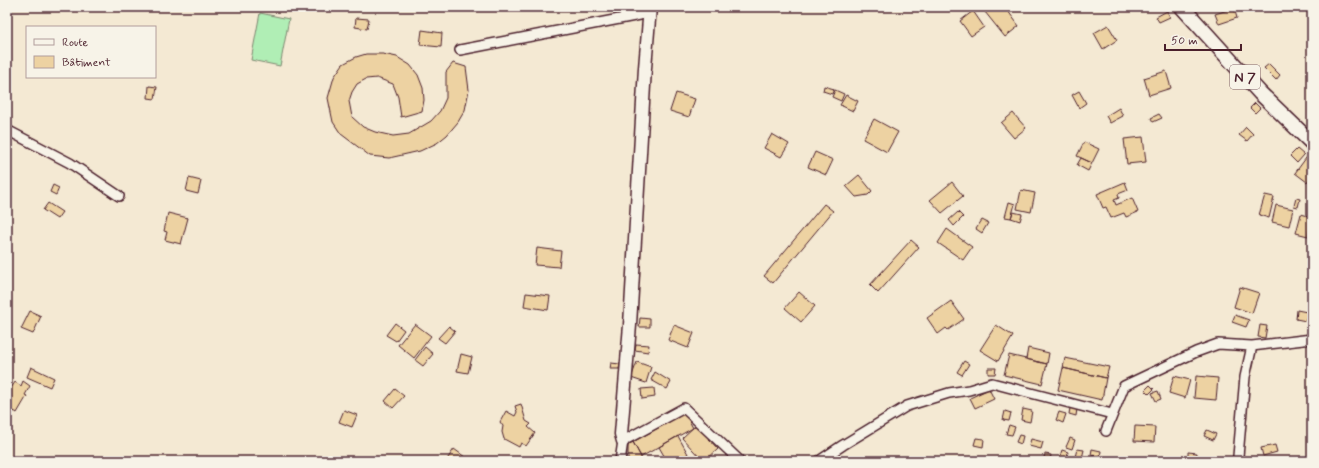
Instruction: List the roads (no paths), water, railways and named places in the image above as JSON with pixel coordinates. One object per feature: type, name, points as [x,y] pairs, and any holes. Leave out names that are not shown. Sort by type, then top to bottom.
[{"type":"main road","name":"N 7","points":[[1182,7],[1260,93],[1309,136]]},
{"type":"street","points":[[460,50],[640,15],[650,8]]},
{"type":"street","points":[[619,461],[623,441],[621,434],[630,325],[645,68],[650,8]]},
{"type":"street","points":[[7,130],[70,163],[119,196]]},
{"type":"street","points":[[1106,431],[1124,386],[1196,352],[1218,344],[1252,346],[1312,340]]},
{"type":"street","points":[[1239,461],[1238,456],[1245,377],[1252,346]]},
{"type":"street","points":[[819,461],[843,444],[907,406],[950,393],[969,390],[992,383],[1112,414]]},
{"type":"street","points":[[623,441],[684,408],[740,461]]}]
